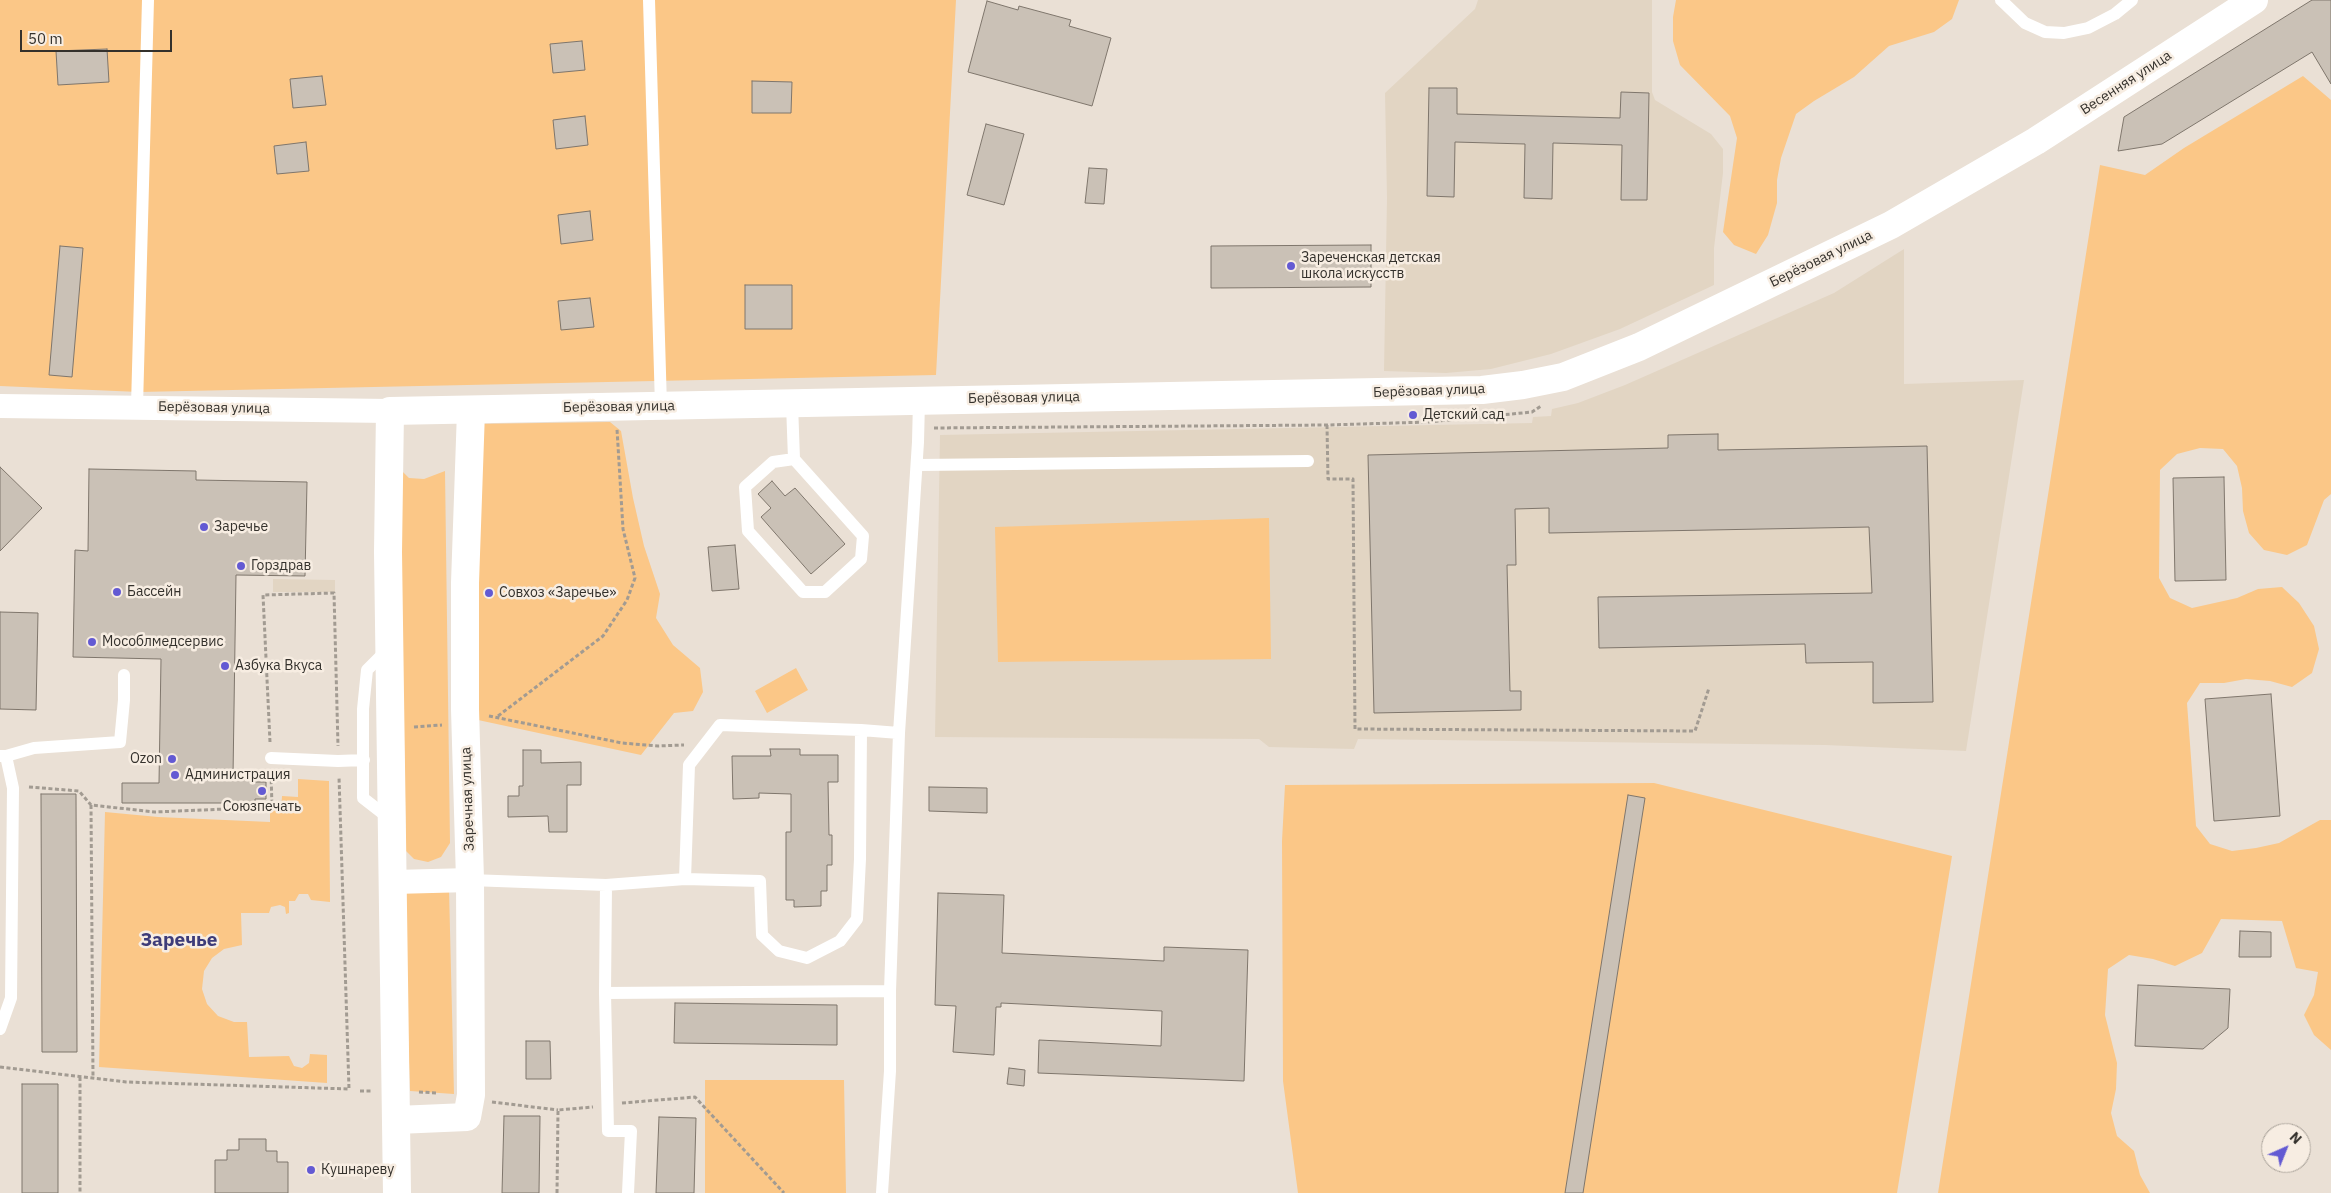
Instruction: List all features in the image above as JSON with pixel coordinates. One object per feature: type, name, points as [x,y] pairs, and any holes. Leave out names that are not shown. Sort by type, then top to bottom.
[{"type":"street","name":"Весенняя улица","points":[[1997,165],[2254,0]]},
{"type":"street","name":"Берёзовая улица","points":[[0,406],[471,411],[1482,390],[1523,385],[1563,377],[1639,347],[1891,225],[1997,165]]},
{"type":"street","points":[[390,411],[388,552],[397,1193]]},
{"type":"street","name":"Заречная улица","points":[[397,1120],[467,1117],[472,1084],[470,880],[465,708],[465,583],[471,411]]},
{"type":"street","points":[[394,882],[470,880]]},
{"type":"lane","points":[[137,406],[148,0]]},
{"type":"lane","points":[[649,0],[660,406]]},
{"type":"lane","points":[[2001,0],[2026,23],[2046,32],[2064,33],[2088,28],[2115,14],[2132,0]]},
{"type":"lane","points":[[882,1193],[890,1072],[890,991],[899,733],[917,465],[919,401]]},
{"type":"lane","points":[[792,404],[794,459],[863,536],[861,559],[825,592],[803,592],[748,531],[745,487],[773,462],[794,459]]},
{"type":"lane","points":[[917,465],[1308,461]]},
{"type":"lane","points":[[390,647],[367,670],[363,709],[363,798],[392,820]]},
{"type":"lane","points":[[0,1029],[11,998],[13,788],[3,756],[34,748],[120,742],[124,675]]},
{"type":"lane","points":[[685,880],[689,765],[720,725],[899,733]]},
{"type":"lane","points":[[470,880],[606,885],[685,880],[760,881],[762,935],[779,951],[807,958],[840,941],[857,919],[860,859],[861,730]]},
{"type":"lane","points":[[271,758],[338,761],[364,760]]},
{"type":"lane","points":[[606,885],[605,993],[608,1131],[632,1131],[628,1193]]},
{"type":"lane","points":[[605,993],[890,991]]},
{"type":"path","points":[[498,716],[603,636],[627,600],[635,578],[623,529],[616,420]]},
{"type":"path","points":[[1327,425],[1328,479],[1354,479],[1355,728],[1695,731],[1709,688]]},
{"type":"path","points":[[0,1067],[126,1082],[349,1089],[334,593],[263,595],[272,807],[155,812],[91,805]]},
{"type":"path","points":[[480,715],[498,716],[622,743],[658,746],[688,745]]},
{"type":"path","points":[[406,727],[445,724]]},
{"type":"path","points":[[13,788],[79,791],[91,805],[93,1078]]},
{"type":"path","points":[[80,1077],[80,1193]]},
{"type":"path","points":[[360,1091],[378,1091]]},
{"type":"path","points":[[414,1092],[447,1093]]},
{"type":"path","points":[[486,1102],[558,1110],[695,1097],[784,1193]]},
{"type":"path","points":[[557,1193],[558,1110]]},
{"type":"shaded area","points":[[0,0],[956,0],[936,375],[139,392],[0,386]]},
{"type":"shaded area","points":[[1478,0],[1652,0],[1652,92],[1655,100],[1711,134],[1723,149],[1723,173],[1714,248],[1714,285],[1620,329],[1551,354],[1491,369],[1446,373],[1384,371],[1387,198],[1385,93],[1475,9]]},
{"type":"shaded area","points":[[1676,0],[1959,0],[1952,19],[1934,32],[1889,46],[1854,77],[1796,114],[1781,158],[1777,180],[1777,203],[1768,235],[1756,254],[1734,245],[1723,232],[1737,138],[1730,116],[1680,65],[1673,41],[1673,17]]},
{"type":"shaded area","points":[[2303,76],[2331,100],[2331,494],[2324,500],[2307,545],[2287,555],[2264,550],[2249,533],[2243,511],[2242,488],[2237,466],[2223,449],[2200,448],[2177,454],[2160,470],[2159,578],[2170,598],[2192,608],[2237,598],[2258,589],[2282,587],[2299,603],[2314,626],[2319,649],[2312,673],[2292,687],[2270,681],[2246,679],[2224,683],[2200,683],[2187,703],[2196,826],[2210,844],[2232,851],[2256,848],[2279,843],[2320,820],[2331,820],[2331,1050],[2314,1035],[2304,1015],[2314,995],[2318,972],[2296,968],[2282,921],[2221,919],[2202,953],[2175,966],[2153,959],[2129,955],[2108,969],[2105,1015],[2117,1063],[2116,1089],[2111,1113],[2117,1136],[2134,1151],[2140,1175],[2150,1193],[1938,1193],[2100,165],[2145,175],[2184,148]]},
{"type":"shaded area","points":[[1904,249],[1904,384],[2024,380],[1966,751],[1825,745],[1358,739],[1354,749],[1269,747],[1259,739],[935,737],[940,435],[1532,423],[1533,417],[1551,416],[1552,409],[1578,403],[1625,385],[1834,293]]},
{"type":"shaded area","points":[[610,422],[621,431],[644,546],[660,594],[656,618],[673,645],[700,668],[703,692],[693,711],[674,713],[641,755],[478,720],[472,424]]},
{"type":"shaded area","points":[[399,468],[409,478],[424,479],[445,471],[450,843],[441,857],[428,862],[414,859],[406,851]]},
{"type":"shaded area","points":[[1269,518],[1271,659],[998,662],[995,527]]},
{"type":"shaded area","points":[[273,579],[335,580],[335,592],[273,592]]},
{"type":"shaded area","points":[[796,668],[808,690],[767,713],[755,691]]},
{"type":"shaded area","points":[[298,779],[329,781],[330,902],[311,900],[308,894],[299,894],[295,901],[289,901],[289,913],[286,914],[285,907],[280,905],[271,907],[269,913],[241,913],[242,945],[224,949],[212,958],[204,971],[202,989],[207,1004],[218,1016],[234,1022],[247,1022],[249,1057],[289,1056],[294,1066],[302,1068],[309,1063],[310,1054],[327,1055],[327,1083],[99,1067],[105,812],[158,817],[270,822],[270,810],[281,811],[282,796],[298,797]]},
{"type":"shaded area","points":[[1654,783],[1952,856],[1897,1193],[1298,1193],[1283,1081],[1282,841],[1285,785]]},
{"type":"shaded area","points":[[449,889],[454,1094],[410,1091],[403,890]]},
{"type":"shaded area","points":[[705,1080],[844,1080],[846,1193],[705,1193]]},
{"type":"building","points":[[2312,0],[2331,0],[2331,84],[2312,52],[2162,144],[2118,151],[2124,117]]},
{"type":"building","points":[[987,1],[1018,10],[1019,6],[1071,20],[1069,26],[1111,38],[1092,106],[968,72]]},
{"type":"building","points":[[582,41],[585,70],[553,73],[550,44]]},
{"type":"building","points":[[107,49],[109,82],[58,85],[56,51]]},
{"type":"building","points":[[322,76],[326,105],[293,108],[290,79]]},
{"type":"building","points":[[752,81],[792,82],[791,113],[752,113]]},
{"type":"building","points":[[1429,88],[1457,88],[1457,114],[1620,118],[1621,92],[1649,93],[1647,200],[1621,200],[1622,145],[1553,143],[1552,199],[1524,198],[1525,144],[1455,142],[1454,197],[1427,196]]},
{"type":"building","points":[[585,116],[588,145],[556,149],[553,120]]},
{"type":"building","points":[[986,124],[1024,134],[1004,205],[967,195]]},
{"type":"building","points":[[306,142],[309,171],[277,174],[274,146]]},
{"type":"building","points":[[1089,168],[1107,169],[1104,204],[1085,203]]},
{"type":"building","points":[[590,211],[593,240],[561,244],[558,215]]},
{"type":"building","name":"Зареченская детская школа искусств","points":[[1371,245],[1371,287],[1211,288],[1211,246]]},
{"type":"building","points":[[60,246],[83,248],[72,377],[49,375]]},
{"type":"building","points":[[745,285],[792,285],[792,329],[745,329]]},
{"type":"building","points":[[590,298],[594,327],[561,330],[558,301]]},
{"type":"building","points":[[1718,434],[1718,450],[1927,446],[1933,702],[1873,703],[1873,662],[1806,663],[1805,644],[1599,648],[1598,597],[1872,593],[1869,527],[1549,533],[1549,508],[1515,509],[1516,565],[1507,565],[1510,691],[1521,691],[1521,710],[1374,713],[1368,455],[1668,448],[1668,435]]},
{"type":"building","points":[[0,467],[42,508],[0,551]]},
{"type":"building","points":[[89,469],[196,471],[196,480],[307,482],[305,576],[236,575],[233,776],[255,777],[255,782],[266,782],[266,799],[255,799],[255,803],[122,803],[122,783],[159,783],[161,659],[73,657],[75,550],[88,551]]},
{"type":"building","points":[[2224,477],[2226,580],[2175,581],[2173,478]]},
{"type":"building","points":[[772,481],[785,496],[795,488],[845,544],[811,574],[761,517],[771,508],[758,494]]},
{"type":"building","points":[[735,545],[739,589],[712,591],[708,547]]},
{"type":"building","points":[[0,612],[38,613],[36,710],[0,709]]},
{"type":"building","points":[[2271,694],[2280,816],[2214,821],[2205,699]]},
{"type":"building","points":[[770,749],[800,749],[800,755],[838,755],[838,782],[828,782],[829,835],[832,835],[832,865],[827,865],[827,891],[821,891],[821,906],[794,907],[794,900],[786,900],[786,832],[791,832],[791,794],[759,793],[759,798],[733,799],[732,756],[771,756]]},
{"type":"building","points":[[523,750],[541,750],[541,763],[581,762],[581,785],[567,785],[567,832],[549,832],[548,816],[508,817],[508,796],[519,796],[519,786],[523,786]]},
{"type":"building","points":[[929,787],[987,788],[987,813],[929,811]]},
{"type":"building","points":[[41,794],[76,794],[77,1052],[42,1052]]},
{"type":"building","points":[[1628,795],[1645,798],[1583,1193],[1565,1193]]},
{"type":"building","points":[[938,893],[1004,895],[1002,953],[1164,961],[1164,947],[1248,950],[1244,1081],[1038,1073],[1039,1040],[1161,1046],[1162,1011],[1001,1003],[1001,1007],[996,1007],[994,1055],[953,1052],[956,1006],[935,1005]]},
{"type":"building","points":[[2240,931],[2271,932],[2271,957],[2239,957]]},
{"type":"building","points":[[2138,985],[2230,989],[2228,1028],[2203,1049],[2135,1046]]},
{"type":"building","points":[[675,1003],[837,1005],[837,1045],[674,1043]]},
{"type":"building","points":[[526,1041],[550,1041],[551,1079],[526,1079]]},
{"type":"building","points":[[1009,1068],[1025,1070],[1024,1086],[1007,1084]]},
{"type":"building","points":[[22,1084],[58,1084],[58,1193],[22,1193]]},
{"type":"building","points":[[504,1116],[540,1116],[539,1193],[502,1193]]},
{"type":"building","points":[[659,1117],[696,1118],[694,1193],[656,1193]]},
{"type":"building","points":[[239,1139],[266,1139],[266,1151],[277,1151],[277,1162],[288,1162],[288,1193],[215,1193],[215,1160],[227,1160],[227,1150],[239,1150]]},
{"type":"place","name":"Зареченская детская школа искусств","points":[[1291,266]]},
{"type":"place","name":"Детский сад","points":[[1413,415]]},
{"type":"place","name":"Заречье","points":[[204,527]]},
{"type":"place","name":"Горздрав","points":[[241,566]]},
{"type":"place","name":"Бассейн","points":[[117,592]]},
{"type":"place","name":"Совхоз «Заречье»","points":[[489,593]]},
{"type":"place","name":"Мособлмедсервис","points":[[92,642]]},
{"type":"place","name":"Азбука Вкуса","points":[[225,666]]},
{"type":"place","name":"Ozon","points":[[172,759]]},
{"type":"place","name":"Администрация","points":[[175,775]]},
{"type":"place","name":"Союзпечать","points":[[262,791]]},
{"type":"place","name":"Кушнареву","points":[[311,1170]]},
{"type":"district","name":"Заречье","points":[[179,941]]}]
